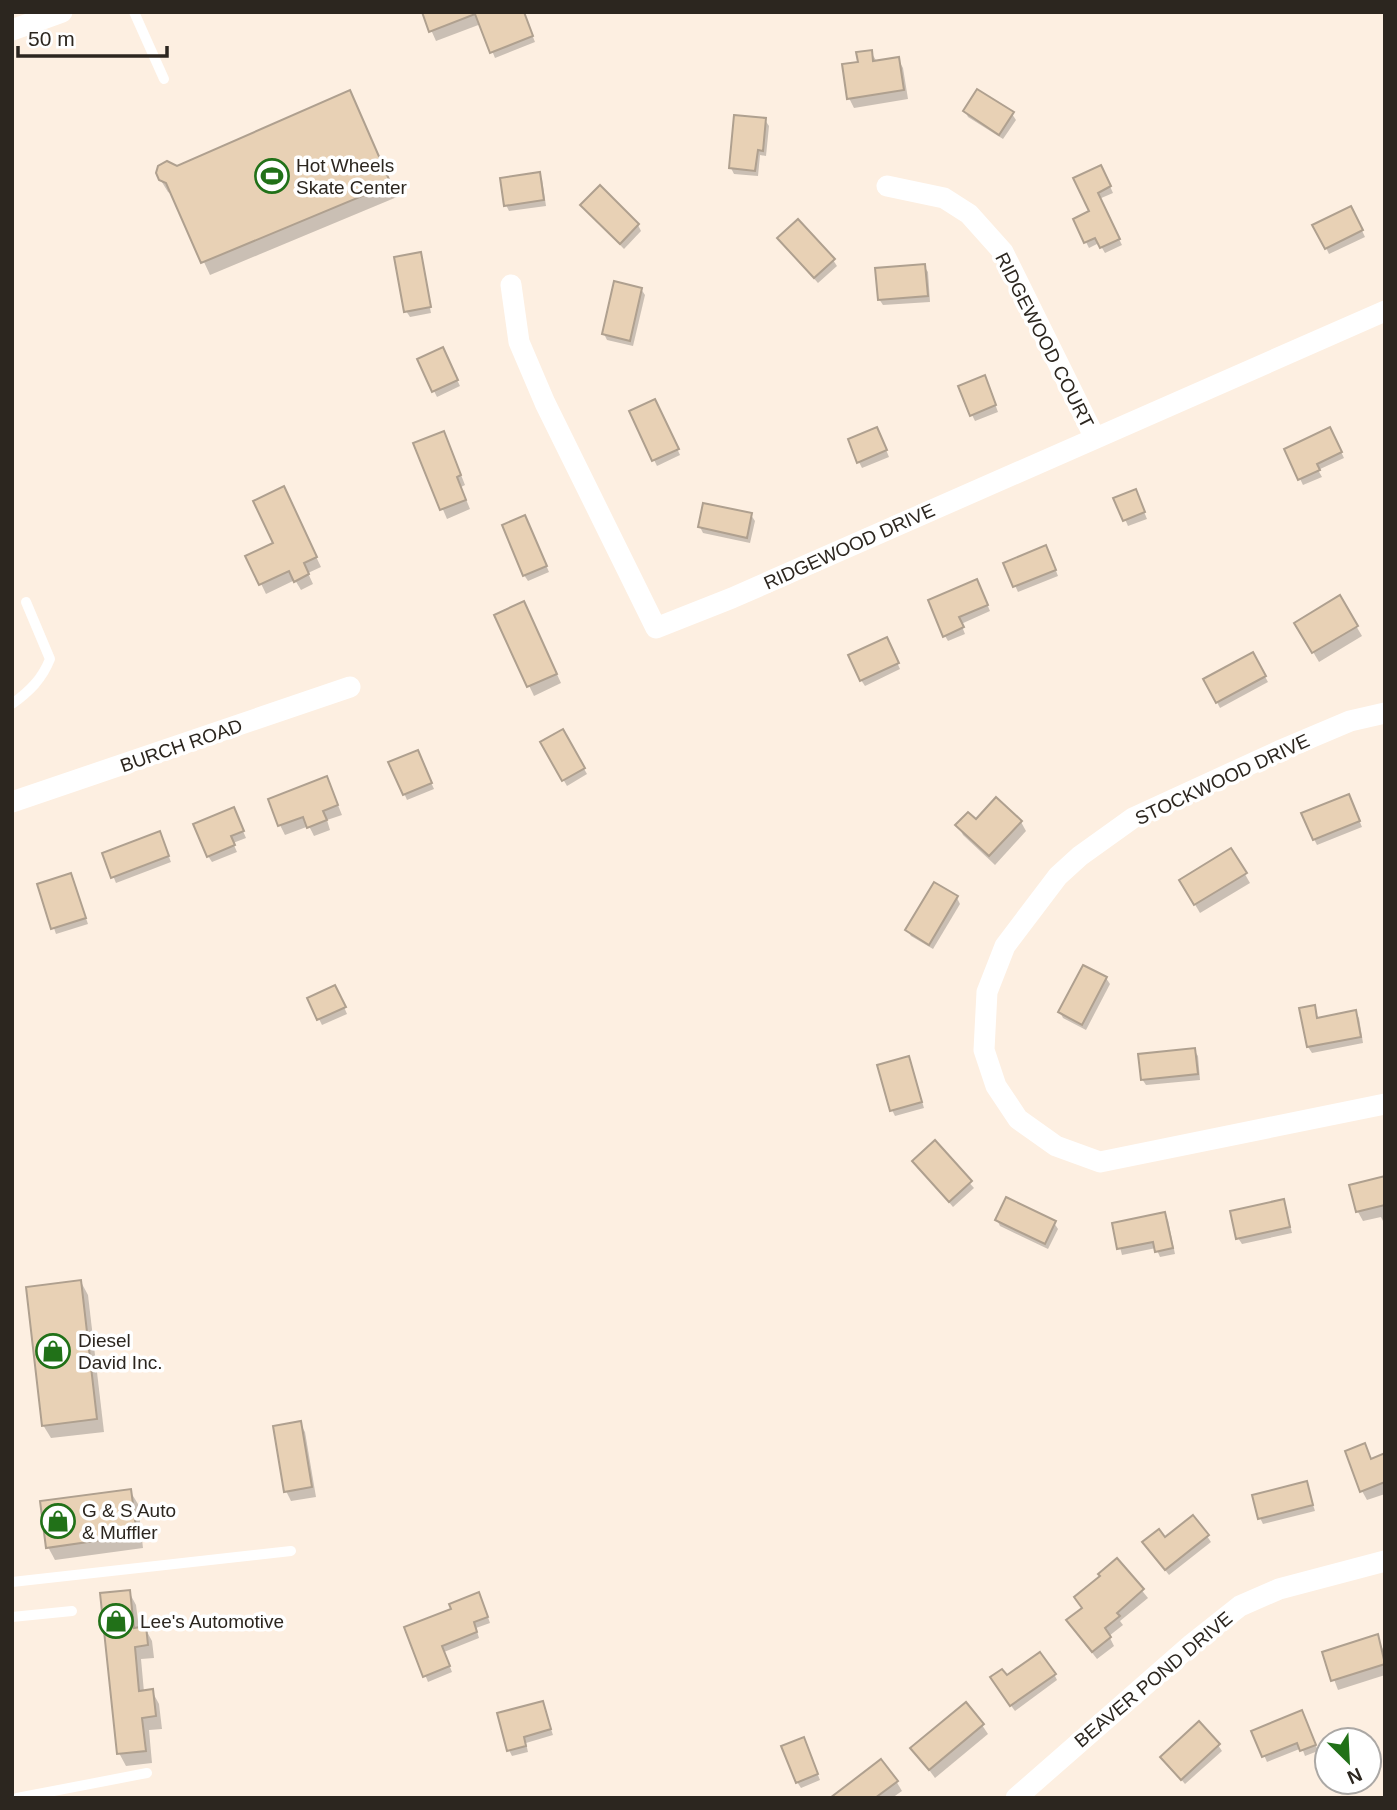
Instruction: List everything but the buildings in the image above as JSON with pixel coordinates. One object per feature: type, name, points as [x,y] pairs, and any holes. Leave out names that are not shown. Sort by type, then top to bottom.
[{"type":"street","points":[[12,30],[62,12]]},
{"type":"street","name":"RIDGEWOOD COURT","points":[[887,186],[944,198],[969,214],[1003,252],[1095,438]]},
{"type":"street","name":"RIDGEWOOD DRIVE","points":[[511,285],[519,342],[545,403],[656,628],[732,598],[1385,312]]},
{"type":"street","name":"BURCH ROAD","points":[[12,802],[349,687]]},
{"type":"street","name":"STOCKWOOD DRIVE","points":[[1385,713],[1350,721],[1133,818],[1080,856],[1058,876],[1005,946],[987,992],[984,1051],[996,1086],[1018,1119],[1056,1146],[1100,1162],[1385,1104]]},
{"type":"street","name":"BEAVER POND DRIVE","points":[[1016,1798],[1192,1644],[1240,1606],[1279,1589],[1385,1561]]},
{"type":"lane","points":[[134,12],[164,79]]},
{"type":"lane","points":[[12,704],[27,694],[43,675],[50,659],[26,602]]},
{"type":"lane","points":[[12,1582],[291,1551]]},
{"type":"lane","points":[[12,1617],[72,1611]]},
{"type":"lane","points":[[17,1798],[147,1773]]},
{"type":"place","name":"Hot Wheels Skate Center","points":[[272,176]]},
{"type":"place","name":"Diesel David Inc.","points":[[53,1351]]},
{"type":"place","name":"G & S Auto & Muffler","points":[[58,1521]]},
{"type":"place","name":"Lee's Automotive","points":[[116,1621]]}]
